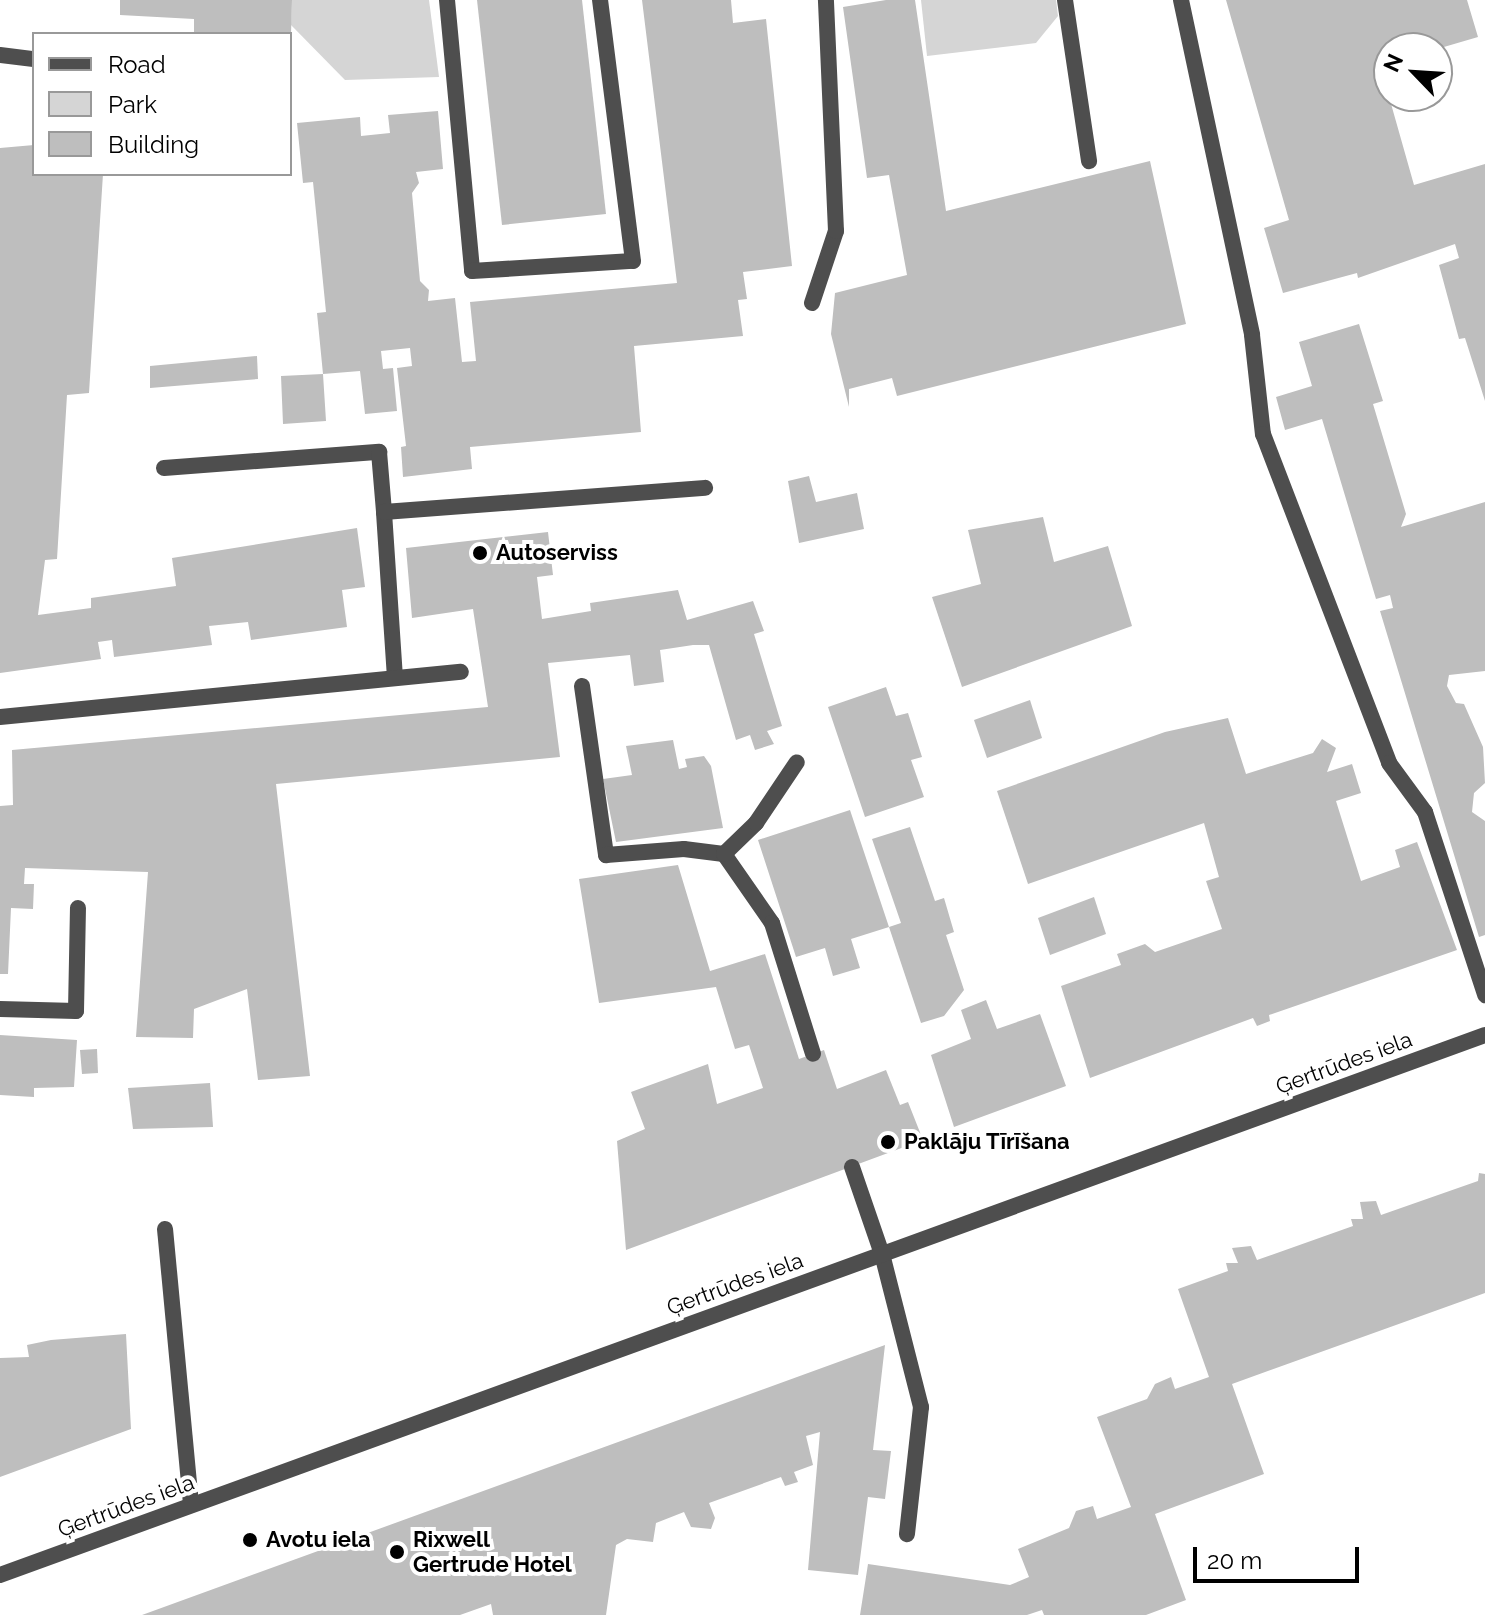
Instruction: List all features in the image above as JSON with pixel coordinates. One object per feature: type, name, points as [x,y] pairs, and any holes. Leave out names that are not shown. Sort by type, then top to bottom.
[{"type":"street","points":[[447,0],[472,271],[633,261],[600,0]]},
{"type":"street","points":[[812,303],[836,231],[826,0]]},
{"type":"street","points":[[1065,0],[1089,161]]},
{"type":"street","points":[[1181,0],[1252,335],[1263,434],[1389,763],[1425,812],[1485,995]]},
{"type":"street","points":[[0,55],[32,59]]},
{"type":"street","points":[[164,468],[379,452],[395,678]]},
{"type":"street","points":[[384,512],[705,488]]},
{"type":"street","points":[[0,717],[461,672]]},
{"type":"street","points":[[582,686],[606,855],[684,849],[724,854],[772,923],[813,1054]]},
{"type":"street","points":[[724,854],[756,823],[797,762]]},
{"type":"street","points":[[0,1009],[76,1011],[78,908]]},
{"type":"street","name":"Ģertrūdes iela","points":[[0,1575],[1485,1035]]},
{"type":"street","points":[[852,1167],[882,1254],[921,1407],[907,1534]]},
{"type":"street","points":[[165,1229],[191,1505]]},
{"type":"green space","points":[[292,0],[429,0],[439,77],[345,80],[291,25]]},
{"type":"green space","points":[[921,0],[1056,0],[1058,16],[1036,43],[927,56]]},
{"type":"building","points":[[120,0],[292,0],[291,32],[194,32],[194,19],[120,15]]},
{"type":"building","points":[[477,0],[582,0],[606,214],[502,225]]},
{"type":"building","points":[[642,0],[731,0],[733,23],[766,19],[792,266],[743,272],[747,299],[738,300],[743,336],[634,346],[641,432],[470,447],[472,469],[403,477],[401,447],[406,446],[397,368],[412,366],[410,348],[381,351],[383,369],[393,368],[397,411],[365,414],[360,371],[323,374],[317,313],[326,312],[313,182],[303,183],[297,123],[360,117],[361,136],[390,133],[388,115],[438,111],[443,169],[416,172],[419,183],[412,193],[420,281],[429,290],[428,301],[455,298],[462,362],[476,361],[470,302],[677,283]]},
{"type":"building","points":[[886,0],[915,0],[946,211],[1150,161],[1186,324],[897,396],[892,378],[849,389],[849,407],[831,334],[835,293],[907,275],[889,175],[867,178],[843,7]]},
{"type":"building","points":[[1226,0],[1467,0],[1478,37],[1453,44],[1453,32],[1373,32],[1373,112],[1393,112],[1414,185],[1485,164],[1485,401],[1465,338],[1459,339],[1439,265],[1459,258],[1455,244],[1358,278],[1357,273],[1283,293],[1264,228],[1289,220]]},
{"type":"building","points":[[32,145],[32,176],[103,176],[89,393],[67,395],[57,559],[45,560],[38,615],[91,608],[91,598],[176,586],[172,558],[357,528],[365,587],[342,590],[347,627],[251,640],[248,622],[209,626],[212,645],[114,657],[112,640],[98,642],[101,659],[0,673],[0,148]]},
{"type":"building","points":[[1359,324],[1383,401],[1373,404],[1406,514],[1401,527],[1485,502],[1485,671],[1449,675],[1447,686],[1456,703],[1464,704],[1483,747],[1485,783],[1474,793],[1472,812],[1485,821],[1485,935],[1479,937],[1380,611],[1393,608],[1390,595],[1376,599],[1322,419],[1285,430],[1276,397],[1312,386],[1299,342]]},
{"type":"building","points":[[257,356],[258,379],[150,388],[150,366]]},
{"type":"building","points":[[323,374],[326,421],[283,424],[281,376]]},
{"type":"building","points":[[809,476],[816,502],[857,493],[864,529],[799,543],[788,481]]},
{"type":"building","points":[[1043,517],[1054,562],[1108,546],[1132,626],[962,687],[932,597],[981,584],[968,530]]},
{"type":"building","points":[[548,532],[553,575],[537,577],[542,619],[591,611],[590,603],[678,590],[687,620],[753,601],[764,631],[754,634],[782,726],[767,731],[774,744],[755,750],[750,735],[736,740],[709,645],[693,645],[660,650],[664,682],[634,686],[630,655],[548,663],[560,757],[276,784],[310,1076],[258,1080],[247,989],[194,1009],[193,1038],[136,1037],[148,872],[25,868],[24,884],[34,884],[33,909],[11,908],[8,974],[0,974],[0,806],[13,805],[12,750],[488,707],[473,609],[412,618],[406,548]]},
{"type":"building","points":[[886,687],[896,716],[908,713],[922,757],[911,760],[924,797],[865,817],[828,707]]},
{"type":"building","points":[[1030,700],[1042,738],[987,758],[974,720]]},
{"type":"building","points":[[1228,718],[1246,774],[1313,753],[1322,739],[1336,748],[1327,772],[1352,764],[1361,793],[1336,801],[1361,881],[1400,867],[1395,850],[1417,842],[1457,950],[1269,1015],[1270,1021],[1257,1026],[1253,1018],[1090,1078],[1061,986],[1121,965],[1117,954],[1145,944],[1155,952],[1222,929],[1206,881],[1219,877],[1204,823],[1028,884],[997,791],[1165,732]]},
{"type":"building","points":[[673,740],[679,769],[687,767],[685,759],[704,756],[711,766],[723,828],[616,842],[603,779],[632,775],[626,746]]},
{"type":"building","points":[[850,810],[889,927],[851,939],[860,968],[833,976],[825,948],[796,957],[758,840]]},
{"type":"building","points":[[910,827],[935,901],[944,898],[954,932],[946,935],[964,990],[944,1016],[921,1023],[889,927],[901,923],[872,839]]},
{"type":"building","points":[[678,865],[710,971],[765,954],[799,1059],[824,1050],[837,1089],[886,1070],[900,1105],[908,1102],[923,1140],[626,1250],[617,1141],[645,1129],[631,1092],[708,1064],[717,1104],[763,1088],[749,1045],[735,1049],[716,987],[599,1003],[579,879]]},
{"type":"building","points":[[1094,897],[1106,934],[1050,955],[1038,918]]},
{"type":"building","points":[[986,1000],[997,1029],[1040,1014],[1066,1086],[954,1127],[931,1055],[971,1039],[961,1010]]},
{"type":"building","points":[[0,1035],[77,1040],[74,1087],[34,1088],[34,1097],[0,1095]]},
{"type":"building","points":[[97,1049],[98,1073],[82,1074],[80,1050]]},
{"type":"building","points":[[210,1083],[213,1127],[133,1129],[128,1088]]},
{"type":"building","points":[[1479,1173],[1485,1174],[1485,1293],[1232,1384],[1264,1474],[1155,1514],[1186,1600],[1146,1615],[1044,1615],[1042,1610],[1027,1615],[860,1615],[868,1564],[1010,1585],[1029,1577],[1018,1549],[1069,1528],[1076,1511],[1093,1506],[1097,1519],[1131,1507],[1097,1417],[1147,1399],[1155,1384],[1171,1377],[1175,1389],[1209,1377],[1178,1289],[1228,1271],[1226,1263],[1238,1263],[1232,1248],[1251,1246],[1257,1260],[1353,1226],[1351,1219],[1363,1219],[1360,1202],[1376,1201],[1381,1215],[1478,1181]]},
{"type":"building","points":[[126,1334],[131,1429],[0,1477],[0,1358],[29,1357],[27,1345],[51,1340]]},
{"type":"building","points":[[885,1345],[873,1450],[891,1451],[885,1499],[868,1497],[858,1575],[808,1570],[820,1432],[806,1436],[813,1465],[794,1472],[798,1482],[785,1486],[781,1477],[709,1503],[715,1518],[711,1529],[691,1527],[684,1512],[656,1523],[653,1542],[627,1539],[616,1545],[606,1615],[493,1615],[491,1604],[460,1615],[142,1615]]},
{"type":"place","name":"Autoserviss","points":[[480,553]]},
{"type":"place","name":"Paklāju Tīrīšana","points":[[888,1142]]},
{"type":"place","name":"Avotu iela","points":[[250,1540]]},
{"type":"place","name":"Rixwell Gertrude Hotel","points":[[397,1552]]}]
